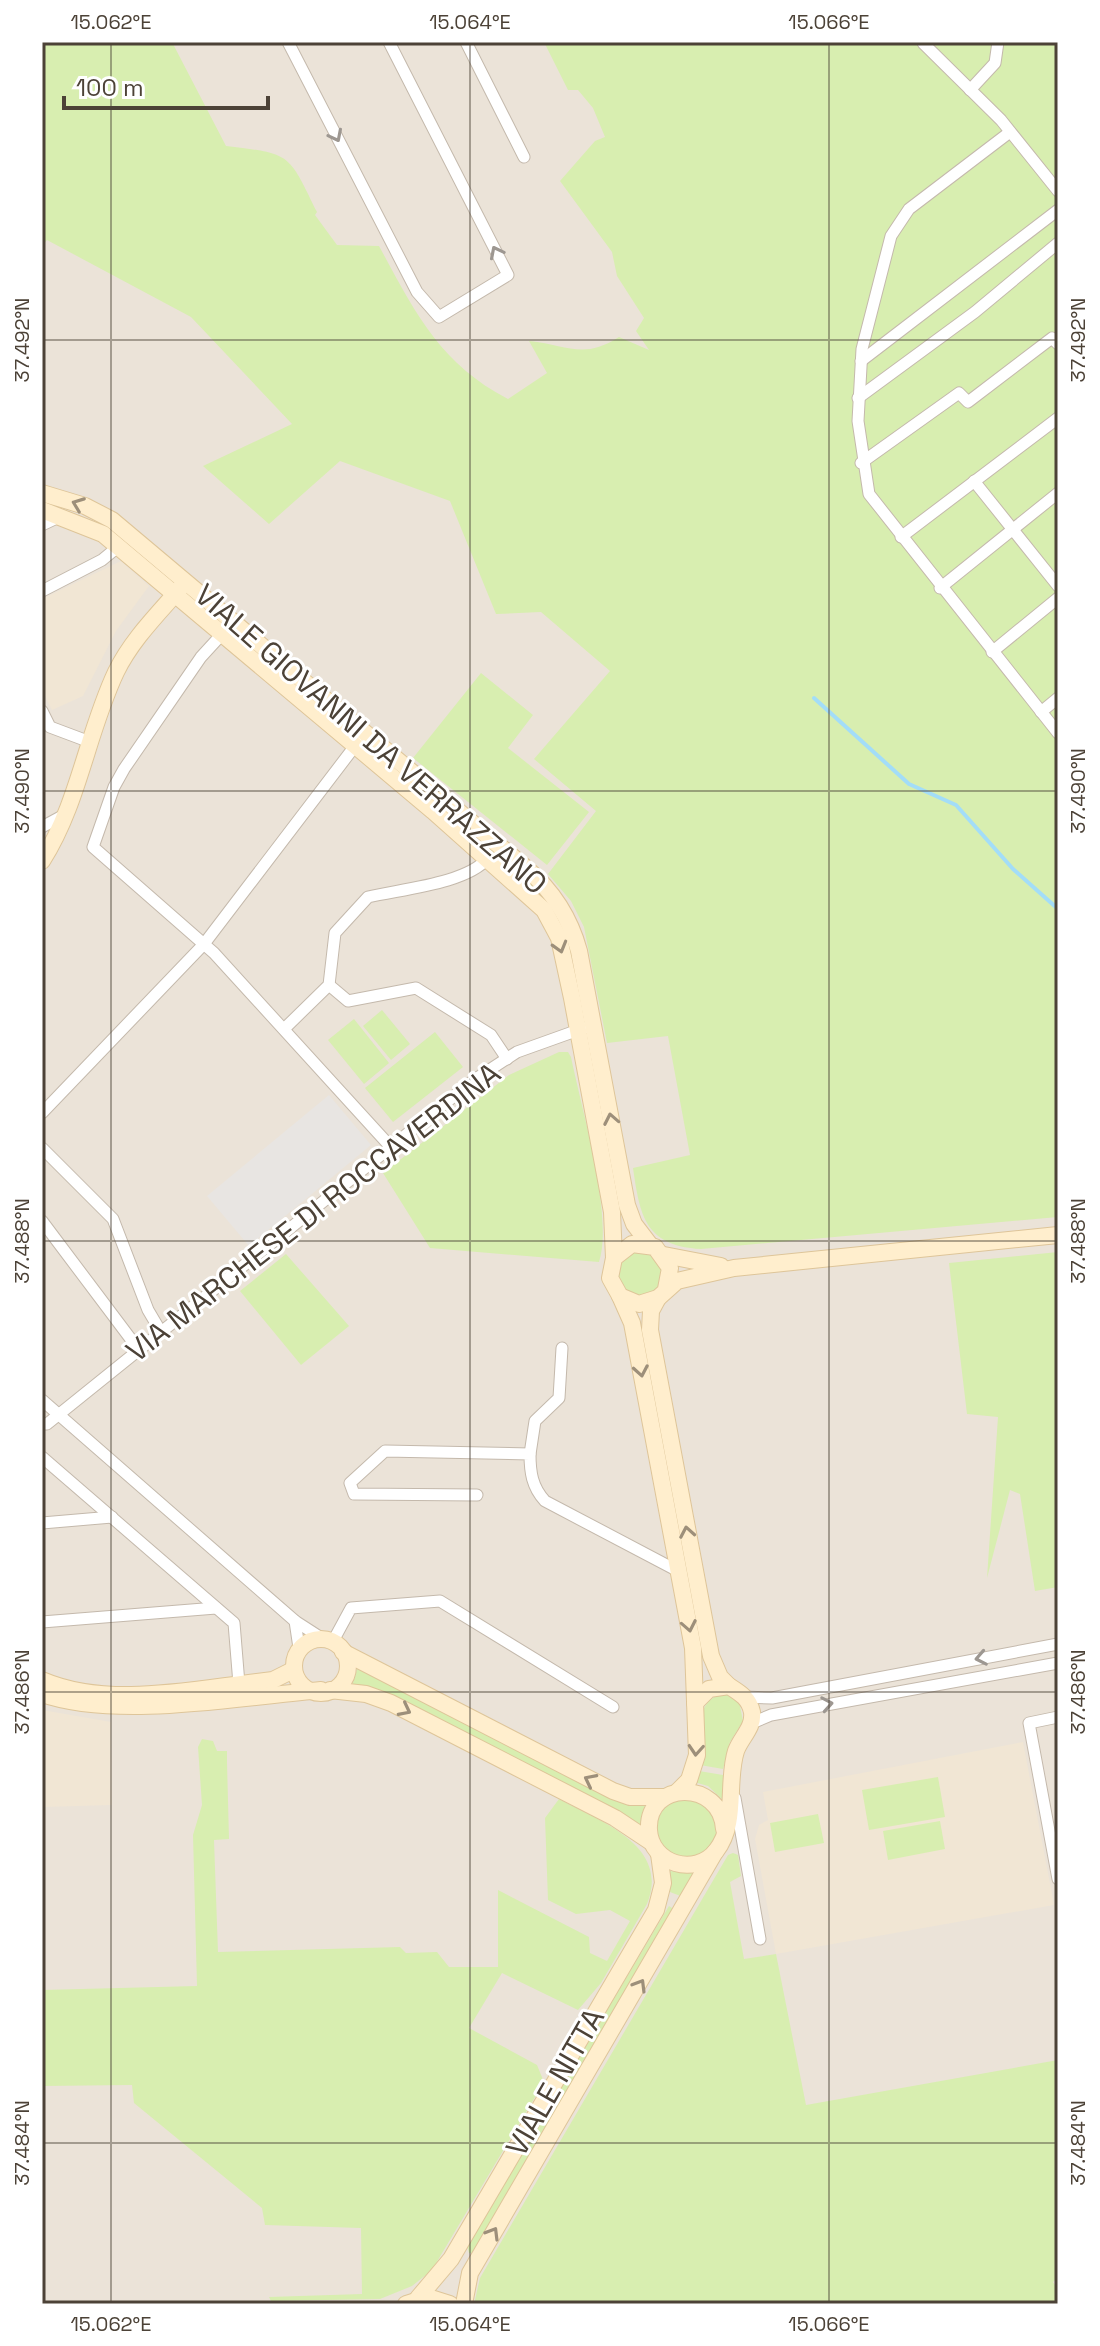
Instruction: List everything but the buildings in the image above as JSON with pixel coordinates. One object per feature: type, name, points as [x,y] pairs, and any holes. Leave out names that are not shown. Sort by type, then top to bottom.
[{"type":"main road","name":"VIALE GIOVANNI DA VERRAZZANO","points":[[42,493],[85,506],[361,739],[552,894],[575,935],[586,1028],[609,1154],[614,1258]]},
{"type":"main road","name":"VIALE GIOVANNI DA VERRAZZANO","points":[[42,510],[108,527],[119,546],[182,587],[223,633],[361,739],[531,895],[549,918],[559,938],[586,1028]]},
{"type":"main road","points":[[42,861],[66,814],[120,664],[140,634],[182,587]]},
{"type":"main road","name":"VIALE GIOVANNI DA VERRAZZANO","points":[[609,1154],[629,1214],[657,1250]]},
{"type":"main road","points":[[620,1296],[639,1304],[687,1277],[734,1268],[1058,1235]]},
{"type":"main road","points":[[655,1848],[649,1821],[671,1794],[689,1780],[697,1755],[693,1648],[632,1323],[610,1278],[614,1258],[626,1246],[734,1268]]},
{"type":"main road","points":[[464,2304],[470,2273],[719,1842],[733,1786],[737,1748],[752,1723],[745,1697],[720,1677],[711,1656],[650,1330],[651,1311],[670,1273],[657,1250]]},
{"type":"main road","points":[[42,1680],[66,1689],[106,1694],[273,1680],[293,1670],[299,1648],[312,1640],[334,1645],[604,1787],[630,1797],[698,1792],[710,1799],[722,1816],[719,1842],[703,1862],[687,1866],[672,1863],[615,1818],[391,1703],[366,1694],[303,1685],[293,1670]]},
{"type":"main road","points":[[42,1694],[79,1704],[127,1707],[326,1690],[341,1686],[348,1676],[349,1663],[334,1645]]},
{"type":"main road","points":[[695,1703],[709,1689],[729,1686]]},
{"type":"main road","name":"VIALE NITTA","points":[[412,2301],[451,2259],[656,1910],[663,1883],[655,1848]]},
{"type":"main road","points":[[412,2301],[433,2297],[450,2304]]},
{"type":"street","points":[[288,42],[417,292],[439,317],[508,275],[389,42]]},
{"type":"street","points":[[466,42],[524,157]]},
{"type":"street","points":[[970,90],[995,63],[998,42]]},
{"type":"street","points":[[923,43],[1010,132],[1058,191]]},
{"type":"street","points":[[1010,132],[909,209],[891,236],[861,361],[858,398],[861,463],[869,494],[940,588],[1058,733]]},
{"type":"street","points":[[861,361],[1058,210]]},
{"type":"street","points":[[858,398],[975,312],[1058,243]]},
{"type":"street","points":[[861,463],[959,393],[968,402],[1052,338],[1058,344]]},
{"type":"street","points":[[901,537],[1058,418]]},
{"type":"street","points":[[974,481],[1058,586]]},
{"type":"street","points":[[940,588],[1058,493]]},
{"type":"street","points":[[42,525],[61,516]]},
{"type":"street","points":[[42,591],[102,560],[119,546]]},
{"type":"street","points":[[992,652],[1058,598]]},
{"type":"street","points":[[223,633],[201,657],[124,769],[114,787],[93,847],[204,944],[389,1145]]},
{"type":"street","points":[[1041,712],[1058,698]]},
{"type":"street","points":[[42,711],[50,727],[90,742]]},
{"type":"street","points":[[42,1113],[204,944],[361,739]]},
{"type":"street","points":[[42,827],[66,814]]},
{"type":"street","points":[[284,1029],[329,985],[335,933],[359,904],[368,897],[460,876],[480,867],[488,858]]},
{"type":"street","points":[[329,985],[348,1001],[416,988],[491,1035],[507,1059]]},
{"type":"street","name":"VIA MARCHESE DI ROCCAVERDINA","points":[[42,1424],[139,1350],[389,1145],[507,1059],[586,1028]]},
{"type":"street","points":[[42,1148],[113,1219],[148,1310],[161,1332]]},
{"type":"street","points":[[42,1221],[139,1350]]},
{"type":"street","points":[[562,1348],[559,1398],[535,1421],[530,1470],[536,1491],[545,1501],[678,1571]]},
{"type":"street","points":[[42,1400],[295,1621],[334,1645],[351,1608],[440,1601],[613,1707]]},
{"type":"street","points":[[477,1495],[354,1494],[350,1483],[385,1451],[530,1454]]},
{"type":"street","points":[[42,1457],[234,1623],[239,1684]]},
{"type":"street","points":[[42,1523],[112,1517]]},
{"type":"street","points":[[42,1622],[216,1608]]},
{"type":"street","points":[[295,1621],[299,1648]]},
{"type":"street","points":[[745,1697],[772,1698],[1058,1644]]},
{"type":"street","points":[[752,1723],[771,1715],[1058,1663]]},
{"type":"street","points":[[1058,1717],[1029,1723],[1058,1879]]},
{"type":"street","points":[[733,1786],[760,1939]]},
{"type":"street","points":[[719,1842],[743,1840]]},
{"type":"shaded area","points":[[42,42],[1058,42],[1058,2304],[42,2304]]},
{"type":"shaded area","points":[[121,561],[149,586],[116,631],[83,696],[52,710],[42,690],[42,599]]},
{"type":"shaded area","points":[[329,1095],[371,1145],[249,1246],[207,1196]]},
{"type":"shaded area","points":[[42,1710],[111,1722],[112,1805],[42,1807]]},
{"type":"shaded area","points":[[1023,1742],[1054,1905],[776,1954],[755,1839],[759,1825],[768,1820],[763,1792]]},
{"type":"green space","points":[[42,42],[172,42],[226,146],[264,151],[293,167],[317,212],[315,215],[337,245],[379,246],[417,314],[446,352],[484,385],[508,399],[547,373],[529,341],[585,349],[619,337],[649,350],[636,331],[644,318],[617,276],[612,252],[560,181],[595,141],[605,137],[593,108],[578,90],[568,90],[544,42],[1058,42],[1058,1217],[701,1249],[682,1247],[657,1235],[643,1214],[633,1168],[690,1155],[668,1036],[607,1043],[584,927],[571,901],[548,874],[596,811],[534,759],[610,671],[541,612],[496,614],[450,501],[340,461],[269,524],[203,466],[292,424],[191,317],[47,240],[42,246]]},
{"type":"green space","points":[[481,673],[533,715],[508,748],[589,812],[547,865],[413,758]]},
{"type":"green space","points":[[377,752],[536,885],[558,913],[571,943],[582,996],[543,899],[376,755]]},
{"type":"green space","points":[[382,1010],[410,1044],[391,1060],[363,1026]]},
{"type":"green space","points":[[354,1019],[389,1063],[364,1084],[328,1040]]},
{"type":"green space","points":[[435,1032],[463,1067],[393,1122],[365,1088]]},
{"type":"green space","points":[[559,1052],[568,1052],[571,1057],[594,1161],[602,1218],[603,1242],[599,1262],[430,1248],[383,1173],[509,1075]]},
{"type":"green space","points":[[649,1250],[664,1268],[658,1291],[643,1298],[621,1289],[616,1266],[625,1253]]},
{"type":"green space","points":[[1058,1252],[1058,1587],[1035,1591],[1020,1494],[1010,1490],[987,1578],[998,1417],[967,1414],[949,1263]]},
{"type":"green space","points":[[286,1254],[349,1326],[301,1365],[240,1291]]},
{"type":"green space","points":[[358,1666],[645,1805],[640,1825],[352,1686]]},
{"type":"green space","points":[[726,1694],[739,1701],[743,1721],[730,1742],[723,1769],[700,1765],[703,1711],[715,1697]]},
{"type":"green space","points":[[202,1739],[213,1741],[217,1751],[227,1751],[229,1839],[214,1840],[218,1952],[400,1947],[406,1953],[437,1952],[449,1967],[498,1967],[498,1890],[589,1937],[590,1953],[607,1961],[630,1921],[610,1910],[576,1914],[548,1900],[545,1818],[559,1799],[611,1826],[640,1851],[649,1866],[652,1883],[647,1904],[601,1983],[578,2010],[502,1973],[469,2028],[537,2065],[544,2082],[432,2270],[412,2286],[380,2299],[271,2301],[269,2297],[362,2294],[361,2228],[265,2225],[262,2208],[134,2103],[132,2085],[42,2086],[42,1990],[197,1986],[193,1835],[202,1805],[198,1747]]},
{"type":"green space","points":[[699,1771],[723,1775],[723,1800],[708,1786],[694,1782]]},
{"type":"green space","points":[[938,1777],[945,1817],[869,1830],[862,1790]]},
{"type":"green space","points":[[687,1798],[698,1800],[708,1807],[715,1817],[715,1839],[708,1849],[698,1856],[687,1858],[676,1856],[666,1849],[659,1839],[657,1828],[659,1817],[666,1807],[676,1800]]},
{"type":"green space","points":[[818,1814],[824,1843],[775,1852],[770,1823]]},
{"type":"green space","points":[[940,1821],[945,1849],[888,1860],[883,1831]]},
{"type":"green space","points":[[728,1855],[738,1855],[741,1876],[730,1882],[744,1959],[776,1954],[806,2105],[1058,2060],[1058,2278],[1053,2282],[1058,2289],[1058,2304],[474,2304],[480,2278]]},
{"type":"green space","points":[[670,1871],[696,1873],[683,1897],[670,1892]]},
{"type":"green space","points":[[669,1906],[675,1910],[474,2253],[469,2253],[467,2246]]},
{"type":"waterway","points":[[814,698],[909,784],[956,805],[1013,869],[1058,909]]}]
